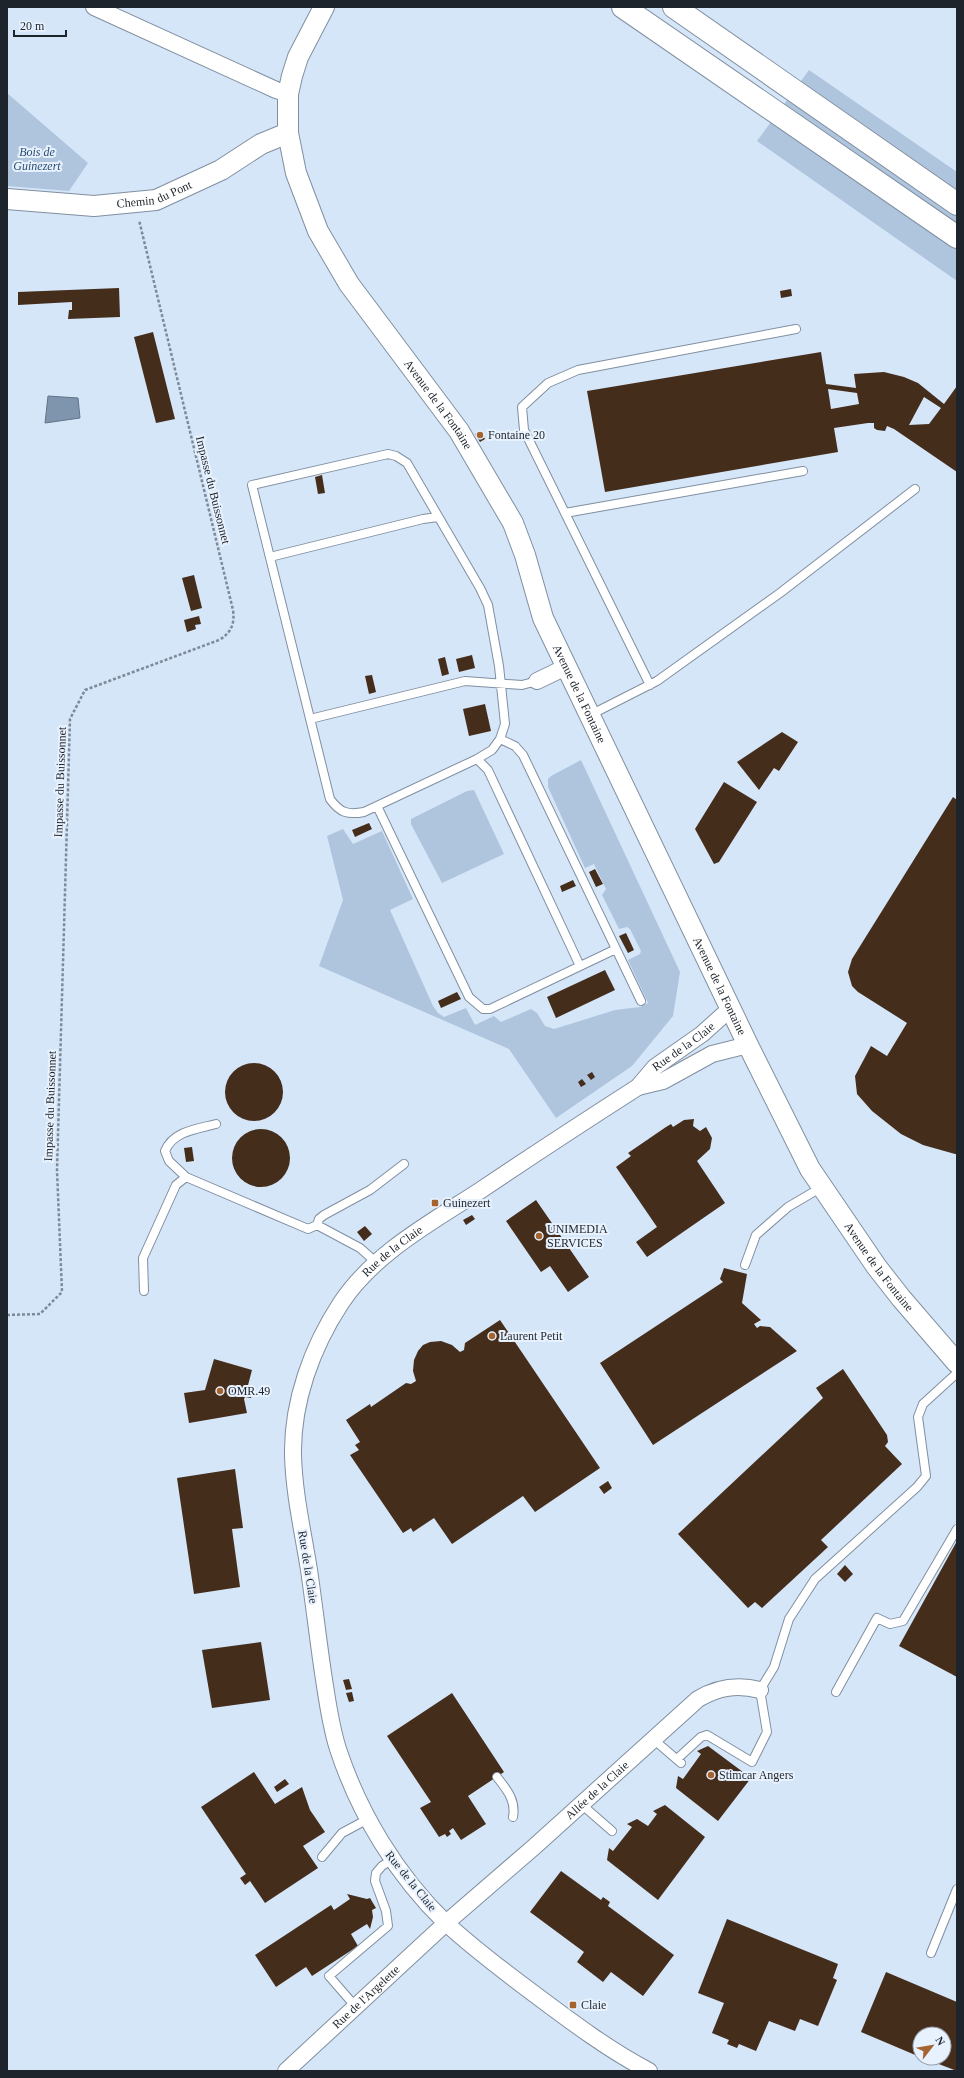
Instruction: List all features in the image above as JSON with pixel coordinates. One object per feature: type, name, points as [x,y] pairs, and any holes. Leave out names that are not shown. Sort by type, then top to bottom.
[{"type":"highway","points":[[623,7],[957,237]]},
{"type":"highway","points":[[674,7],[957,204]]},
{"type":"street","points":[[94,7],[276,90],[288,94]]},
{"type":"street","name":"Avenue de la Fontaine","points":[[324,7],[298,57],[288,94],[288,133],[296,174],[315,224],[349,284],[459,431],[513,523],[525,555],[543,618],[792,1134],[822,1187],[876,1266],[923,1325],[957,1362]]},
{"type":"street","name":"Chemin du Pont","points":[[7,199],[94,206],[156,200],[221,170],[261,144],[288,133]]},
{"type":"street","points":[[537,681],[566,667]]},
{"type":"street","name":"Rue de la Claie","points":[[649,2071],[608,2048],[572,2022],[512,1977],[446,1923],[393,1859],[368,1819],[338,1748],[327,1700],[296,1490],[293,1453],[297,1411],[304,1380],[341,1303],[360,1280],[391,1251],[428,1224],[638,1087],[655,1067],[702,1034],[731,1008]]},
{"type":"street","name":"Rue de la Claie","points":[[638,1087],[663,1081],[712,1054],[748,1045]]},
{"type":"street","name":"Allée de la Claie","points":[[446,1923],[698,1699],[708,1693],[729,1687],[750,1687],[760,1690]]},
{"type":"street","name":"Rue de l'Argelette","points":[[286,2071],[446,1923]]},
{"type":"lane","points":[[650,685],[524,430],[522,407],[548,383],[578,370],[796,329]]},
{"type":"lane","points":[[388,454],[396,456],[407,463],[438,517],[480,588],[488,605],[501,684],[505,724],[500,739],[492,750],[477,759],[364,812],[355,814],[346,813],[336,808],[330,799],[252,485],[388,454]]},
{"type":"lane","points":[[565,513],[803,471]]},
{"type":"lane","points":[[589,716],[650,685],[780,593],[915,489]]},
{"type":"lane","points":[[270,556],[422,519],[438,517]]},
{"type":"lane","points":[[310,718],[465,681],[522,685],[537,681]]},
{"type":"lane","points":[[500,739],[515,746],[523,755],[641,1001]]},
{"type":"lane","points":[[477,759],[488,770],[580,966]]},
{"type":"lane","points":[[377,806],[469,997],[475,1004],[483,1009],[490,1009],[616,949]]},
{"type":"lane","points":[[216,1124],[183,1133],[169,1141],[165,1150],[169,1161],[186,1176],[308,1230],[317,1225],[319,1220],[324,1215],[370,1190],[404,1164]]},
{"type":"lane","points":[[144,1291],[143,1258],[176,1185],[186,1176]]},
{"type":"lane","points":[[745,1265],[756,1235],[788,1207],[822,1187]]},
{"type":"lane","points":[[317,1225],[360,1248],[378,1264]]},
{"type":"lane","points":[[653,1739],[679,1761],[700,1737],[707,1735],[752,1762],[767,1732],[760,1690],[774,1667],[789,1619],[815,1579],[917,1487],[926,1476],[918,1417],[923,1404],[957,1373]]},
{"type":"lane","points":[[836,1692],[877,1618],[890,1624],[903,1621],[957,1529]]},
{"type":"lane","points":[[497,1777],[512,1798],[514,1810],[513,1817]]},
{"type":"lane","points":[[581,1804],[612,1831]]},
{"type":"lane","points":[[322,1857],[336,1838],[347,1828],[368,1819]]},
{"type":"lane","points":[[355,2006],[329,1976],[388,1926],[386,1911],[375,1881],[376,1873],[393,1859]]},
{"type":"lane","points":[[931,1953],[957,1889]]},
{"type":"path","name":"Impasse du Buissonnet","points":[[7,1315],[40,1314],[62,1292],[57,1170],[70,719],[85,690],[219,640],[228,633],[234,623],[233,610],[134,202]]},
{"type":"green space","points":[[809,70],[957,172],[957,281],[757,141]]},
{"type":"green space","name":"Bois de Guinezert","points":[[7,93],[88,163],[69,191],[7,186]]},
{"type":"green space","points":[[581,760],[680,972],[673,1016],[632,1066],[556,1118],[509,1049],[319,966],[343,900],[327,836],[343,829],[353,844],[382,831],[413,899],[390,910],[433,1006],[438,1013],[444,1017],[466,1008],[475,1025],[494,1016],[501,1022],[531,1009],[537,1013],[545,1026],[554,1029],[615,1010],[640,1007],[648,1003],[628,960],[640,954],[641,951],[630,929],[627,927],[619,929],[602,895],[606,889],[594,864],[585,868],[548,787],[548,779],[551,776]]},
{"type":"green space","points":[[474,790],[504,854],[442,883],[411,824],[411,819],[467,791]]},
{"type":"shaded area","points":[[48,396],[78,398],[80,418],[45,423]]},
{"type":"building","points":[[119,288],[120,317],[68,319],[69,310],[72,310],[72,302],[18,305],[18,292]]},
{"type":"building","points":[[791,289],[792,296],[781,298],[780,291]]},
{"type":"building","points":[[153,332],[175,419],[156,423],[134,337]]},
{"type":"building","points":[[821,352],[826,384],[856,388],[854,374],[884,372],[904,377],[918,383],[944,404],[957,386],[957,472],[894,429],[887,426],[885,431],[877,430],[874,428],[874,423],[868,423],[834,428],[838,452],[605,492],[587,391]],"holes":[[[828,389],[857,393],[859,404],[831,409]],[[924,397],[941,408],[929,424],[909,425]]]},
{"type":"building","name":"Fontaine 20","points":[[480,431],[485,439],[480,442],[475,434]]},
{"type":"building","points":[[322,475],[325,493],[318,494],[315,477]]},
{"type":"building","points":[[194,575],[202,608],[191,611],[182,578]]},
{"type":"building","points":[[199,616],[201,624],[195,625],[196,629],[187,632],[184,620]]},
{"type":"building","points":[[472,655],[475,668],[459,672],[456,659]]},
{"type":"building","points":[[445,657],[449,674],[442,676],[438,659]]},
{"type":"building","points":[[372,675],[376,692],[369,694],[365,676]]},
{"type":"building","points":[[485,704],[491,731],[469,736],[463,709]]},
{"type":"building","points":[[782,732],[798,742],[779,771],[774,768],[759,790],[737,762]]},
{"type":"building","points":[[724,782],[757,802],[719,862],[714,864],[695,829]]},
{"type":"building","points":[[953,797],[957,800],[957,1154],[923,1145],[901,1134],[872,1111],[857,1094],[855,1076],[871,1046],[887,1056],[907,1023],[858,992],[852,986],[848,972],[852,959]]},
{"type":"building","points":[[369,823],[372,829],[355,837],[352,830]]},
{"type":"building","points":[[595,869],[603,884],[596,887],[589,872]]},
{"type":"building","points":[[573,880],[576,886],[562,892],[560,886]]},
{"type":"building","points":[[626,933],[634,950],[628,953],[619,936]]},
{"type":"building","points":[[605,970],[615,990],[556,1018],[547,997]]},
{"type":"building","points":[[457,992],[461,999],[441,1008],[438,1001]]},
{"type":"building","points":[[254,1063],[265,1065],[278,1076],[281,1081],[283,1092],[281,1103],[270,1116],[265,1119],[254,1121],[243,1119],[230,1108],[227,1103],[225,1092],[227,1081],[238,1068],[243,1065]]},
{"type":"building","points":[[592,1072],[595,1077],[591,1080],[587,1075]]},
{"type":"building","points":[[582,1079],[586,1084],[581,1087],[578,1082]]},
{"type":"building","points":[[694,1119],[693,1126],[700,1131],[706,1127],[712,1138],[710,1149],[697,1161],[725,1203],[647,1257],[636,1242],[657,1227],[616,1167],[631,1156],[628,1153],[666,1127],[671,1124],[673,1127],[684,1120]]},
{"type":"building","points":[[261,1129],[272,1131],[285,1142],[288,1147],[290,1158],[288,1169],[277,1182],[272,1185],[261,1187],[250,1185],[237,1174],[234,1169],[232,1158],[234,1147],[245,1134],[250,1131]]},
{"type":"building","points":[[192,1147],[194,1161],[186,1162],[184,1148]]},
{"type":"building","name":"UNIMEDIA SERVICES","points":[[536,1200],[589,1277],[568,1292],[550,1266],[541,1272],[506,1221]]},
{"type":"building","points":[[472,1215],[475,1219],[466,1225],[463,1220]]},
{"type":"building","points":[[365,1226],[372,1234],[364,1241],[357,1232]]},
{"type":"building","points":[[724,1268],[747,1274],[742,1303],[761,1320],[754,1324],[757,1328],[760,1326],[770,1327],[797,1351],[653,1445],[600,1363],[723,1282],[720,1279]]},
{"type":"building","points":[[500,1320],[600,1468],[535,1512],[523,1496],[452,1544],[434,1518],[413,1532],[411,1528],[403,1533],[350,1455],[359,1450],[355,1445],[360,1442],[346,1420],[370,1404],[371,1407],[406,1383],[411,1384],[416,1381],[413,1371],[414,1360],[418,1351],[423,1345],[430,1342],[441,1341],[452,1345],[460,1352],[464,1350],[465,1343]]},
{"type":"building","name":"OMR.49","points":[[214,1359],[252,1370],[247,1389],[253,1391],[251,1398],[245,1397],[244,1399],[247,1413],[189,1423],[184,1393],[205,1390]]},
{"type":"building","points":[[843,1369],[887,1435],[888,1442],[885,1446],[902,1464],[821,1540],[828,1547],[762,1608],[755,1602],[748,1608],[678,1534],[823,1398],[816,1388]]},
{"type":"building","points":[[235,1469],[243,1528],[232,1529],[240,1587],[194,1594],[177,1478]]},
{"type":"building","points":[[608,1481],[612,1488],[604,1494],[599,1487]]},
{"type":"building","points":[[957,1541],[957,1677],[899,1646]]},
{"type":"building","points":[[845,1565],[853,1574],[845,1582],[837,1574]]},
{"type":"building","points":[[261,1642],[270,1700],[212,1708],[202,1650]]},
{"type":"building","points":[[349,1679],[352,1689],[346,1690],[343,1680]]},
{"type":"building","points":[[352,1692],[354,1701],[349,1702],[346,1693]]},
{"type":"building","points":[[452,1693],[504,1772],[468,1796],[486,1824],[461,1840],[453,1828],[449,1831],[451,1834],[447,1837],[445,1834],[439,1837],[420,1808],[431,1802],[387,1736]]},
{"type":"building","points":[[708,1746],[751,1778],[718,1821],[676,1788],[678,1776],[683,1779],[701,1754],[697,1751]]},
{"type":"building","points":[[254,1772],[275,1804],[302,1787],[310,1810],[325,1832],[303,1846],[318,1868],[265,1903],[250,1881],[245,1885],[240,1878],[246,1874],[201,1807]]},
{"type":"building","points":[[285,1779],[289,1784],[277,1792],[274,1787]]},
{"type":"building","points":[[665,1805],[705,1837],[658,1900],[607,1860],[609,1848],[613,1851],[632,1827],[627,1824],[637,1819],[648,1826],[657,1814],[653,1811]]},
{"type":"building","points":[[561,1871],[601,1900],[603,1897],[610,1902],[608,1906],[674,1955],[643,1996],[611,1972],[603,1982],[577,1962],[584,1952],[530,1912]]},
{"type":"building","points":[[347,1894],[367,1899],[370,1898],[376,1908],[372,1910],[373,1917],[370,1929],[367,1924],[351,1934],[358,1946],[312,1976],[306,1967],[276,1987],[255,1955],[331,1905],[334,1910],[350,1899]]},
{"type":"building","points":[[727,1919],[838,1964],[833,1978],[837,1980],[818,2026],[800,2019],[795,2031],[769,2021],[756,2051],[739,2044],[737,2048],[727,2044],[729,2040],[712,2033],[724,2003],[698,1993]]},
{"type":"building","points":[[886,1972],[957,2002],[957,2071],[944,2066],[952,2066],[952,2026],[912,2026],[912,2054],[861,2032]]},
{"type":"place","name":"Fontaine 20","points":[[480,435]]},
{"type":"place","name":"Guinezert","points":[[435,1203]]},
{"type":"place","name":"UNIMEDIA SERVICES","points":[[539,1236]]},
{"type":"place","name":"Laurent Petit","points":[[492,1336]]},
{"type":"place","name":"OMR.49","points":[[220,1391]]},
{"type":"place","name":"Stimcar Angers","points":[[711,1775]]},
{"type":"place","name":"Claie","points":[[573,2005]]}]
